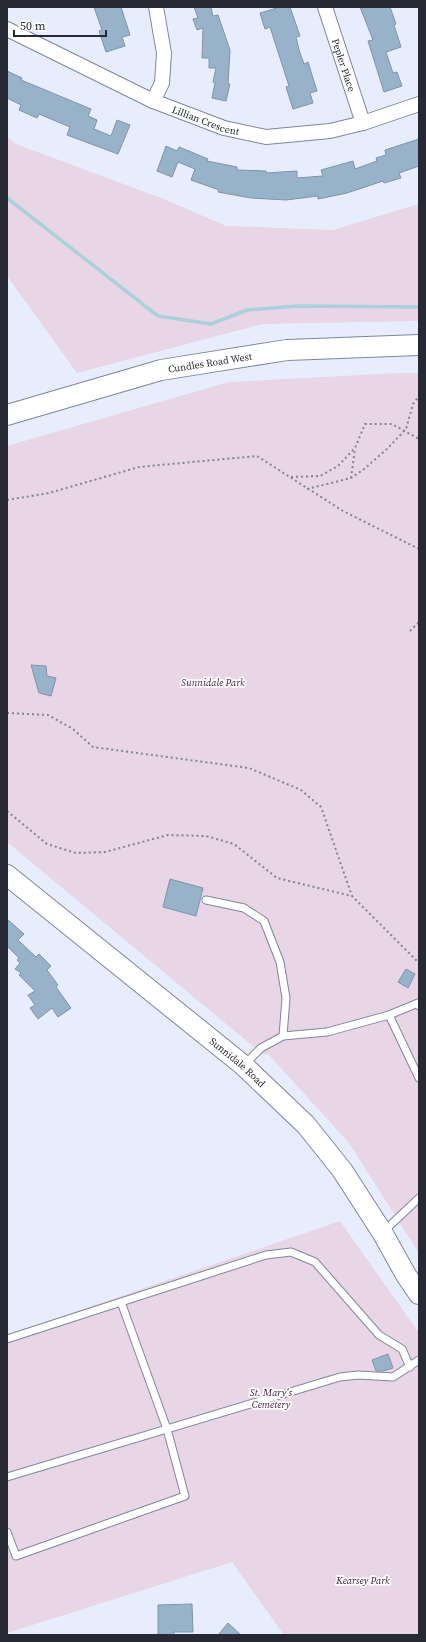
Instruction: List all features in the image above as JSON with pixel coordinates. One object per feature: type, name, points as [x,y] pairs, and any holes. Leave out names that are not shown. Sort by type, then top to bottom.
[{"type":"main road","name":"Cundles Road West","points":[[7,415],[161,370],[287,350],[419,345]]},
{"type":"main road","name":"Sunnidale Road","points":[[7,875],[244,1065],[306,1125],[342,1170],[382,1232],[419,1294]]},
{"type":"street","points":[[153,101],[162,83],[164,52],[156,7]]},
{"type":"street","name":"Pepler Place","points":[[325,7],[363,123]]},
{"type":"street","name":"Lillian Crescent","points":[[7,29],[153,101],[224,128],[266,137],[330,131],[363,123],[419,104]]},
{"type":"lane","points":[[206,900],[244,908],[264,921],[280,962],[286,998],[283,1036]]},
{"type":"lane","points":[[244,1065],[261,1048],[283,1036],[327,1032],[389,1015],[418,1003],[419,1006]]},
{"type":"lane","points":[[389,1015],[419,1078]]},
{"type":"lane","points":[[382,1232],[419,1198]]},
{"type":"lane","points":[[7,1339],[266,1256],[291,1252],[315,1262],[379,1335],[402,1349],[410,1367]]},
{"type":"lane","points":[[7,1532],[16,1556],[185,1496],[167,1429],[121,1302]]},
{"type":"lane","points":[[7,1477],[340,1377],[358,1375],[392,1377],[419,1360]]},
{"type":"path","points":[[307,489],[351,478],[363,470],[387,449],[406,429],[413,404],[419,396]]},
{"type":"path","points":[[351,478],[355,448],[365,424],[392,424],[419,439]]},
{"type":"path","points":[[290,477],[320,476],[338,466],[355,448]]},
{"type":"path","points":[[7,500],[49,493],[140,467],[258,456],[343,512],[419,549]]},
{"type":"path","points":[[410,631],[419,622]]},
{"type":"path","points":[[7,713],[48,715],[73,729],[93,747],[249,768],[300,790],[321,807],[352,896],[419,964]]},
{"type":"path","points":[[7,811],[47,844],[76,853],[105,852],[168,835],[206,836],[234,844],[278,878],[352,896]]},
{"type":"green space","points":[[7,137],[16,144],[166,200],[226,226],[333,230],[419,204],[419,321],[263,324],[77,373],[7,276]]},
{"type":"green space","name":"Sunnidale Park","points":[[419,373],[419,1253],[349,1143],[269,1055],[261,1053],[7,842],[7,446],[229,382]]},
{"type":"green space","name":"St. Mary's Cemetery","points":[[340,1221],[419,1333],[419,1635],[284,1635],[232,1562],[7,1633],[7,1335]]},
{"type":"building","points":[[94,7],[121,7],[130,35],[122,37],[125,46],[106,52],[99,31],[102,30]]},
{"type":"building","points":[[194,7],[211,7],[213,16],[218,15],[230,50],[228,84],[230,84],[226,101],[212,98],[216,68],[209,68],[209,58],[202,58],[203,28],[197,30],[193,19],[198,18]]},
{"type":"building","points":[[280,7],[290,7],[300,36],[296,37],[299,50],[304,64],[308,62],[317,91],[310,93],[313,103],[293,109],[286,87],[289,86],[270,27],[265,29],[260,13]]},
{"type":"building","points":[[360,7],[390,7],[396,24],[394,25],[401,47],[386,52],[393,73],[397,72],[402,86],[384,92],[368,41],[373,40]]},
{"type":"building","points":[[7,71],[22,78],[21,80],[91,109],[88,116],[97,120],[94,129],[111,136],[117,120],[130,125],[118,154],[67,135],[70,127],[39,114],[37,118],[19,110],[21,105],[7,98]]},
{"type":"building","points":[[419,139],[419,166],[399,173],[401,178],[384,183],[383,181],[347,193],[318,199],[318,196],[286,200],[251,198],[218,192],[219,190],[191,180],[195,169],[178,162],[172,177],[157,171],[166,146],[177,151],[179,147],[208,159],[207,161],[237,167],[237,170],[266,171],[266,173],[297,171],[297,178],[323,176],[321,170],[353,161],[355,169],[377,161],[376,158],[386,155],[385,150]]},
{"type":"building","points":[[31,665],[46,666],[47,676],[56,678],[51,696],[39,693]]},
{"type":"building","points":[[170,879],[203,888],[196,916],[163,907]]},
{"type":"building","points":[[7,919],[24,934],[18,940],[36,957],[39,954],[51,966],[47,970],[58,985],[56,987],[71,1008],[58,1017],[52,1008],[38,1019],[30,1008],[35,1005],[28,995],[35,991],[19,975],[21,973],[15,969],[20,963],[17,960],[19,958],[7,946]]},
{"type":"building","points":[[406,969],[415,974],[408,988],[398,982]]},
{"type":"building","points":[[388,1354],[393,1368],[383,1371],[376,1371],[372,1360]]},
{"type":"building","points":[[192,1604],[193,1632],[174,1632],[174,1635],[158,1635],[158,1605]]},
{"type":"building","points":[[228,1623],[241,1635],[218,1635]]},
{"type":"waterway","points":[[7,198],[158,316],[211,324],[247,310],[298,306],[419,307]]},
{"type":"park label","name":"Kearsey Park","points":[[363,1580]]}]
